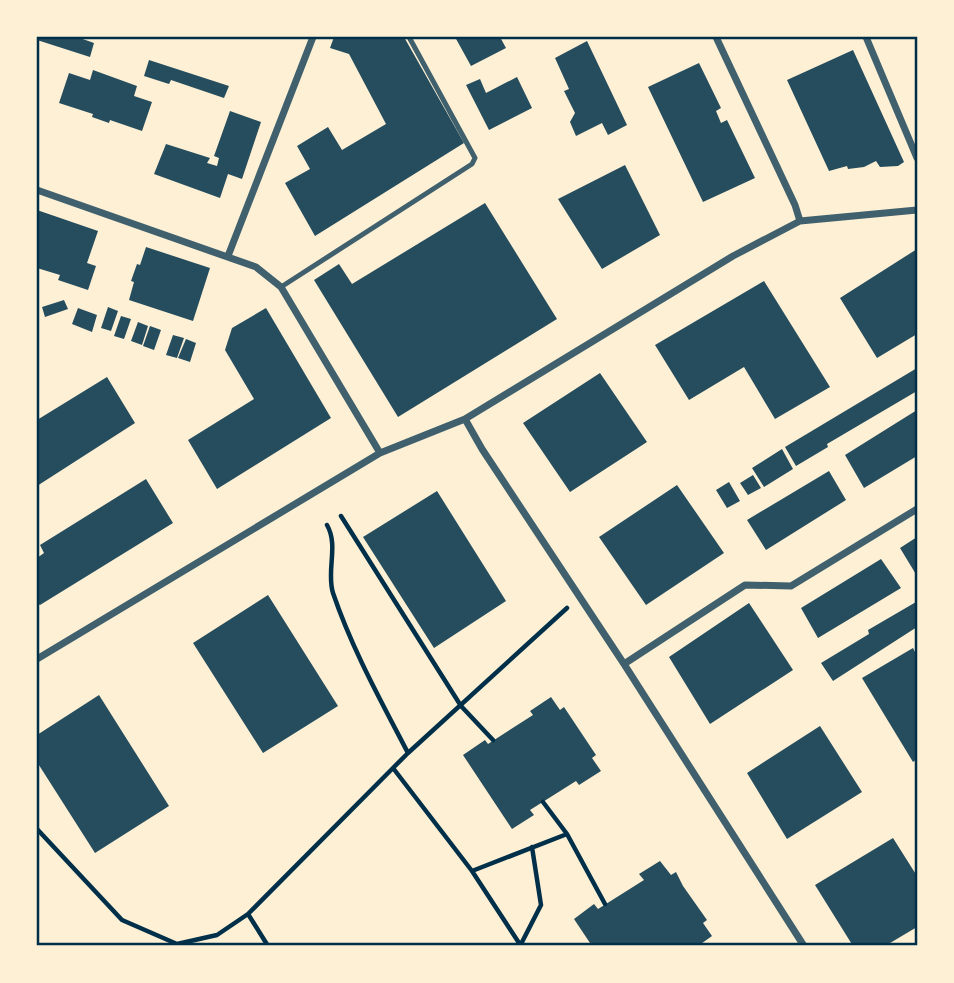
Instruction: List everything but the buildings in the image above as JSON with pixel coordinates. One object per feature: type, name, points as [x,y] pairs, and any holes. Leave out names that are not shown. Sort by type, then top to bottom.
[{"type":"street","points":[[228,256],[313,37]]},
{"type":"street","points":[[716,37],[800,221]]},
{"type":"street","points":[[866,37],[917,158]]},
{"type":"street","points":[[37,190],[256,267],[281,287],[380,453]]},
{"type":"street","points":[[37,659],[380,453],[465,419],[733,256],[800,221],[917,210]]},
{"type":"street","points":[[465,419],[804,946]]},
{"type":"street","points":[[624,664],[745,586],[791,586],[917,509]]},
{"type":"lane","points":[[281,287],[472,164],[475,158],[409,37]]},
{"type":"path","points":[[341,516],[461,706],[493,740]]},
{"type":"path","points":[[327,525],[333,536],[332,589],[356,651],[408,754]]},
{"type":"path","points":[[37,829],[122,920],[177,943],[217,935],[248,914],[393,768],[580,596]]},
{"type":"path","points":[[393,768],[472,871],[520,946]]},
{"type":"path","points":[[543,802],[566,834],[605,904]]},
{"type":"path","points":[[472,871],[566,834]]},
{"type":"path","points":[[520,946],[541,905],[532,847]]},
{"type":"path","points":[[248,914],[268,946]]}]
